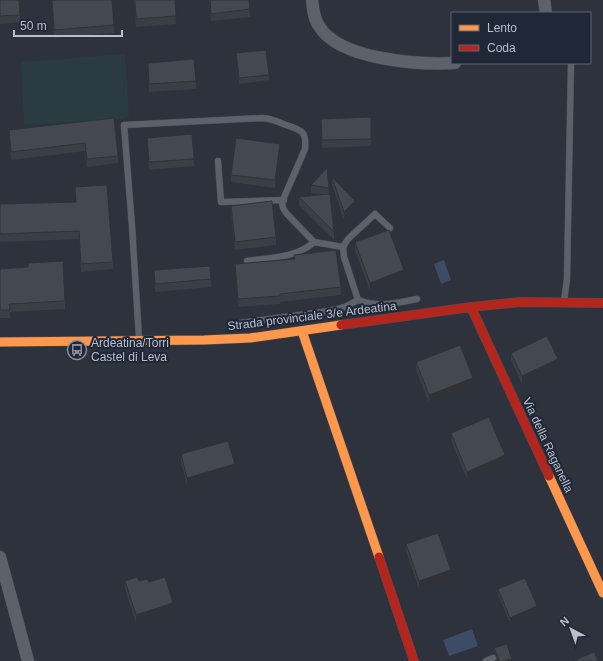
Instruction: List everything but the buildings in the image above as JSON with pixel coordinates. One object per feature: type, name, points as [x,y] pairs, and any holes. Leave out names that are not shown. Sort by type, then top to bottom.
[{"type":"street","points":[[312,0],[313,12],[318,26],[327,36],[338,44],[374,57],[397,61],[451,63]]},
{"type":"street","points":[[544,0],[546,12]]},
{"type":"street","name":"Strada provinciale 3/e Ardeatina","points":[[0,342],[204,340],[250,338],[471,307],[521,302],[603,303]]},
{"type":"street","name":"Via della Raganella","points":[[471,307],[603,593]]},
{"type":"street","points":[[302,331],[414,661]]},
{"type":"street","points":[[0,557],[28,661]]},
{"type":"lane","points":[[564,302],[567,279],[571,64]]},
{"type":"lane","points":[[139,340],[136,225],[124,125],[262,118],[272,119],[296,128],[301,131],[305,137],[305,149],[284,200],[283,208],[314,242],[343,247]]},
{"type":"lane","points":[[218,161],[221,202],[284,200]]},
{"type":"lane","points":[[358,300],[344,257],[343,247],[348,240],[375,214],[390,228]]},
{"type":"lane","points":[[247,261],[291,254],[304,249],[314,242]]},
{"type":"lane","points":[[240,323],[330,311],[345,307],[358,300],[372,304],[384,305],[417,299]]},
{"type":"lane","points":[[486,661],[493,658]]},
{"type":"shaded area","points":[[125,54],[129,117],[113,120],[24,125],[21,62]]},
{"type":"water","points":[[444,260],[451,280],[441,284],[434,264]]},
{"type":"water","points":[[472,629],[478,646],[449,656],[443,640]]},
{"type":"traffic: slow","points":[[0,342],[204,340],[250,338],[341,325]]},
{"type":"traffic: slow","points":[[302,331],[379,557]]},
{"type":"traffic: slow","points":[[549,476],[603,593]]},
{"type":"traffic: jam","points":[[341,325],[471,307],[521,302],[603,303]]},
{"type":"traffic: jam","points":[[471,307],[549,476]]},
{"type":"traffic: jam","points":[[379,557],[414,661]]},
{"type":"place","name":"Ardeatina/Torri Castel di Leva","points":[[77,350]]}]
